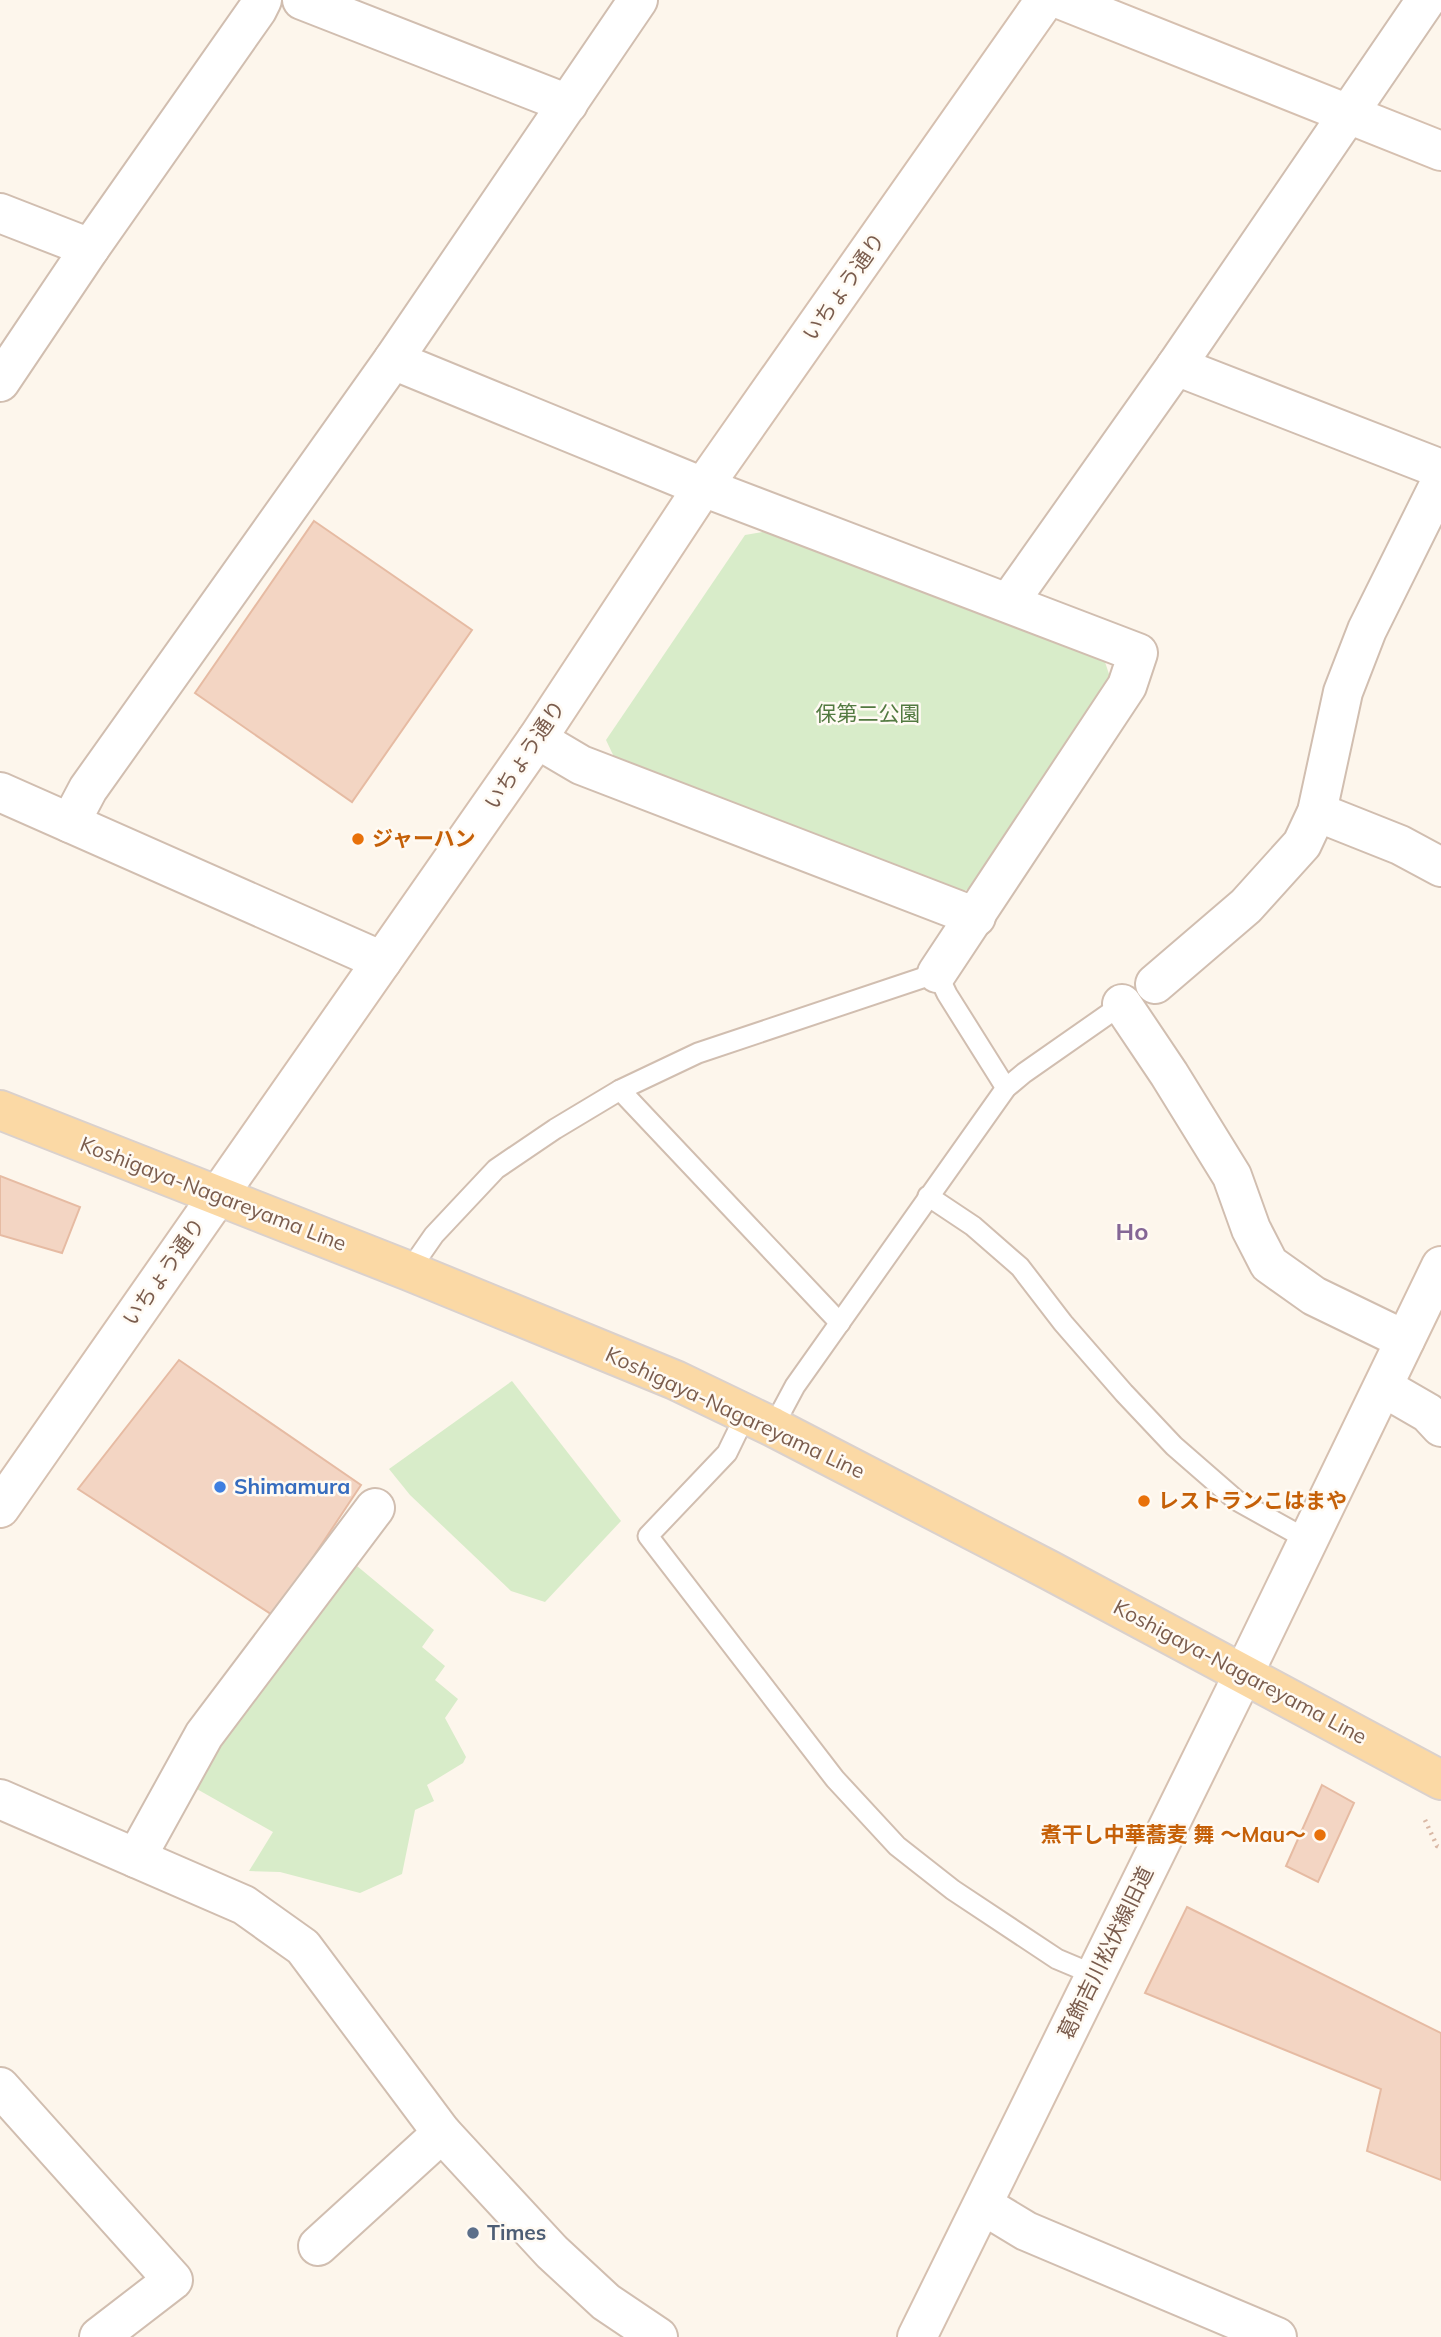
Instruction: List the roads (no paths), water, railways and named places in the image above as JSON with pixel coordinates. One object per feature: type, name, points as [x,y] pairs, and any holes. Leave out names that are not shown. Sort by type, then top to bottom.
[{"type":"main road","name":"Koshigaya-Nagareyama Line","points":[[0,1110],[409,1271],[662,1375],[760,1421],[1037,1563],[1441,1780]]},
{"type":"street","points":[[0,383],[262,0]]},
{"type":"street","points":[[302,0],[568,104]]},
{"type":"street","points":[[70,823],[88,789],[393,360],[638,0]]},
{"type":"street","name":"いちょう通り","points":[[0,1508],[537,739],[703,487],[1045,0]]},
{"type":"street","points":[[1062,0],[1441,151]]},
{"type":"street","points":[[1009,602],[1176,366],[1426,0]]},
{"type":"street","points":[[0,213],[90,248]]},
{"type":"street","points":[[393,360],[703,487],[1138,653],[1127,687],[937,973]]},
{"type":"street","points":[[1176,366],[1441,469]]},
{"type":"street","points":[[1155,984],[1246,906],[1302,844],[1317,812],[1343,692],[1367,630],[1441,481]]},
{"type":"street","points":[[537,739],[581,765],[976,917]]},
{"type":"street","points":[[0,792],[382,961]]},
{"type":"street","points":[[1317,812],[1400,845],[1441,867]]},
{"type":"street","points":[[1122,1004],[1232,1176],[1251,1229],[1269,1264],[1314,1297],[1405,1340]]},
{"type":"street","name":"葛飾吉川松伏線旧道","points":[[917,2337],[1441,1266]]},
{"type":"street","points":[[1383,1387],[1428,1413],[1441,1427]]},
{"type":"street","points":[[136,1858],[204,1735],[375,1508]]},
{"type":"street","points":[[0,1799],[244,1905],[303,1947],[442,2133],[552,2252],[606,2302],[658,2337]]},
{"type":"street","points":[[0,2087],[173,2280],[99,2337]]},
{"type":"street","points":[[318,2246],[442,2133]]},
{"type":"street","points":[[983,2206],[1038,2236],[1277,2337]]},
{"type":"lane","points":[[409,1271],[434,1235],[496,1169],[620,1090],[698,1053],[937,973],[947,994],[1006,1088]]},
{"type":"lane","points":[[1096,1975],[1056,1959],[953,1889],[897,1846],[835,1779],[648,1536],[795,1386],[1006,1088],[1122,1004],[1155,984]]},
{"type":"lane","points":[[620,1090],[840,1323]]},
{"type":"lane","points":[[928,1196],[973,1226],[1020,1267],[1063,1323],[1174,1446],[1236,1500],[1308,1540]]},
{"type":"place","name":"ジャーハン","points":[[358,839]]},
{"type":"place","name":"Shimamura","points":[[220,1487]]},
{"type":"place","name":"レストランこはまや","points":[[1144,1501]]},
{"type":"place","name":"煮干し中華蕎麦 舞 〜Mau〜","points":[[1320,1835]]},
{"type":"place","name":"Times","points":[[473,2233]]},
{"type":"district","name":"Ho","points":[[1132,1232]]},
{"type":"park label","name":"保第二公園","points":[[868,714]]}]
